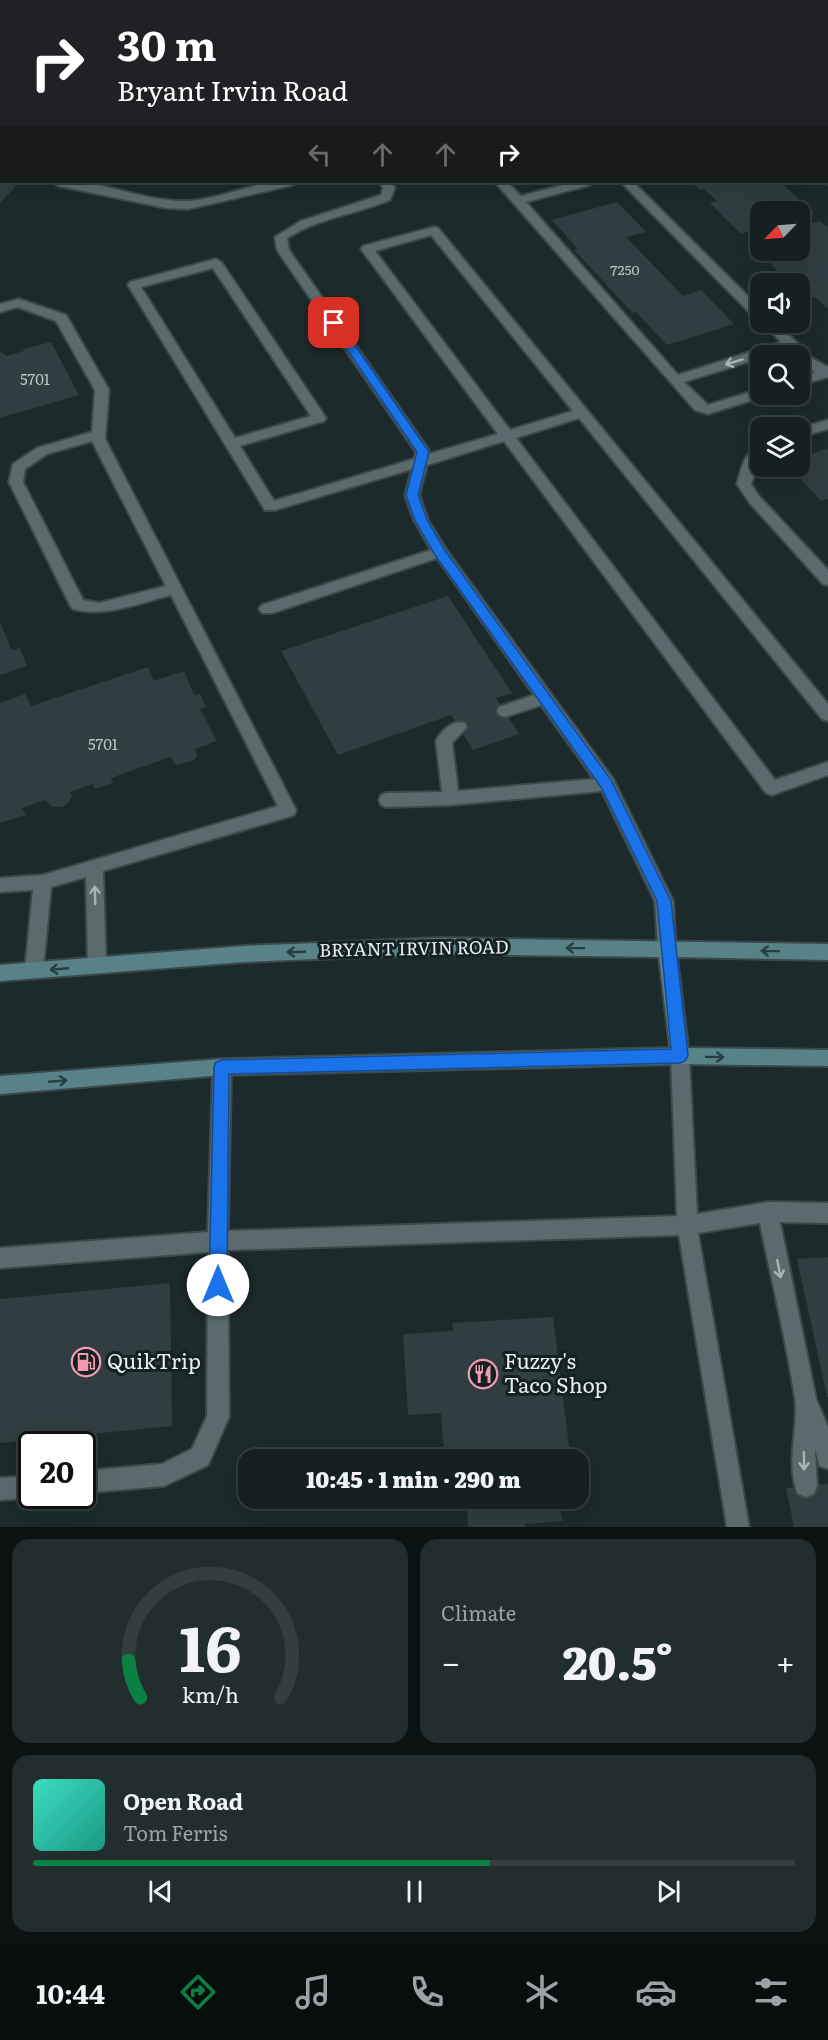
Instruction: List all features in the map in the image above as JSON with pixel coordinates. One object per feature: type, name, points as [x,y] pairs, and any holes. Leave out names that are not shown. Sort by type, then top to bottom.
[{"type":"main road","name":"BRYANT IRVIN ROAD","points":[[0,974],[244,954],[441,946],[828,952]]},
{"type":"main road","points":[[668,949],[680,1056]]},
{"type":"main road","points":[[0,1085],[222,1067],[680,1056],[828,1058]]},
{"type":"lane","points":[[64,183],[166,204],[188,205],[285,183]]},
{"type":"lane","points":[[386,183],[389,188],[386,197],[296,226],[281,237],[284,250],[423,452],[412,495],[421,520],[440,552],[607,784],[664,901],[668,949]]},
{"type":"lane","points":[[502,183],[700,407],[708,410],[750,396]]},
{"type":"lane","points":[[518,200],[582,183]]},
{"type":"lane","points":[[628,183],[750,305]]},
{"type":"lane","points":[[828,716],[434,231],[367,249],[772,788],[828,768]]},
{"type":"lane","points":[[232,444],[318,418],[216,263],[134,285],[270,507],[582,412]]},
{"type":"lane","points":[[0,308],[19,303],[61,318],[102,390],[98,439],[288,810],[43,882],[0,885]]},
{"type":"lane","points":[[779,333],[808,362],[826,373]]},
{"type":"lane","points":[[675,380],[790,344]]},
{"type":"lane","points":[[810,378],[826,373]]},
{"type":"lane","points":[[810,430],[828,424]]},
{"type":"lane","points":[[98,435],[42,451],[18,466],[16,482],[26,503],[78,605],[99,608],[175,589]]},
{"type":"lane","points":[[750,465],[744,483],[754,500],[828,580]]},
{"type":"lane","points":[[267,609],[440,552]]},
{"type":"lane","points":[[505,711],[544,698]]},
{"type":"lane","points":[[451,798],[444,741],[459,728]]},
{"type":"lane","points":[[387,800],[451,798],[607,784]]},
{"type":"lane","points":[[94,867],[97,965]]},
{"type":"lane","points":[[34,970],[43,882]]},
{"type":"lane","points":[[680,1056],[687,1225],[738,1527]]},
{"type":"lane","points":[[96,1481],[164,1475],[200,1457],[218,1417],[218,1241],[222,1067]]},
{"type":"lane","points":[[768,1212],[806,1401],[828,1458]]},
{"type":"lane","points":[[0,1258],[218,1241],[687,1225],[768,1212],[827,1217]]},
{"type":"lane","points":[[806,1401],[803,1465],[806,1486]]},
{"type":"lane","points":[[0,1489],[18,1487]]},
{"type":"building","points":[[0,183],[16,186],[0,203]]},
{"type":"building","points":[[693,183],[781,183],[801,201],[750,201],[750,231],[741,234],[710,203],[717,201],[704,189],[700,190]]},
{"type":"building","points":[[617,202],[646,232],[626,237],[683,296],[701,290],[734,324],[667,345],[636,312],[633,313],[574,250],[578,249],[552,220]]},
{"type":"building","points":[[820,221],[828,228],[828,309],[815,297],[810,296],[810,273],[780,273],[768,261],[810,261],[810,224]]},
{"type":"building","points":[[51,342],[79,395],[0,418],[0,351],[6,356]]},
{"type":"building","points":[[828,448],[828,499],[821,501],[799,477],[810,477],[810,454]]},
{"type":"building","points":[[448,596],[512,693],[496,698],[519,734],[473,750],[451,715],[338,755],[281,651]]},
{"type":"building","points":[[0,622],[12,650],[20,648],[27,666],[0,675]]},
{"type":"building","points":[[148,667],[154,681],[184,671],[194,695],[200,694],[206,707],[200,709],[217,741],[195,749],[197,756],[192,761],[176,765],[170,757],[111,778],[113,783],[95,789],[93,784],[70,792],[72,796],[69,802],[62,807],[52,807],[45,800],[22,808],[26,815],[0,823],[0,703],[25,694],[31,706]]},
{"type":"building","points":[[828,1257],[828,1397],[827,1397],[797,1259]]},
{"type":"building","name":"QuikTrip","points":[[170,1283],[172,1426],[96,1434],[96,1431],[18,1431],[18,1441],[0,1443],[0,1299]]},
{"type":"building","name":"Fuzzy's Taco Shop","points":[[553,1317],[569,1449],[444,1449],[441,1413],[408,1415],[403,1334],[453,1331],[452,1323]]},
{"type":"building","points":[[828,1484],[828,1527],[794,1527],[786,1488]]},
{"type":"building","points":[[467,1509],[560,1509],[562,1521],[525,1524],[526,1527],[468,1527]]},
{"type":"place","name":"QuikTrip","points":[[86,1362]]},
{"type":"place","name":"Fuzzy's Taco Shop","points":[[483,1374]]},
{"type":"route","points":[[218,1285],[222,1067],[680,1056],[664,901],[607,784],[440,552],[421,520],[412,495],[423,452],[334,323]]}]
